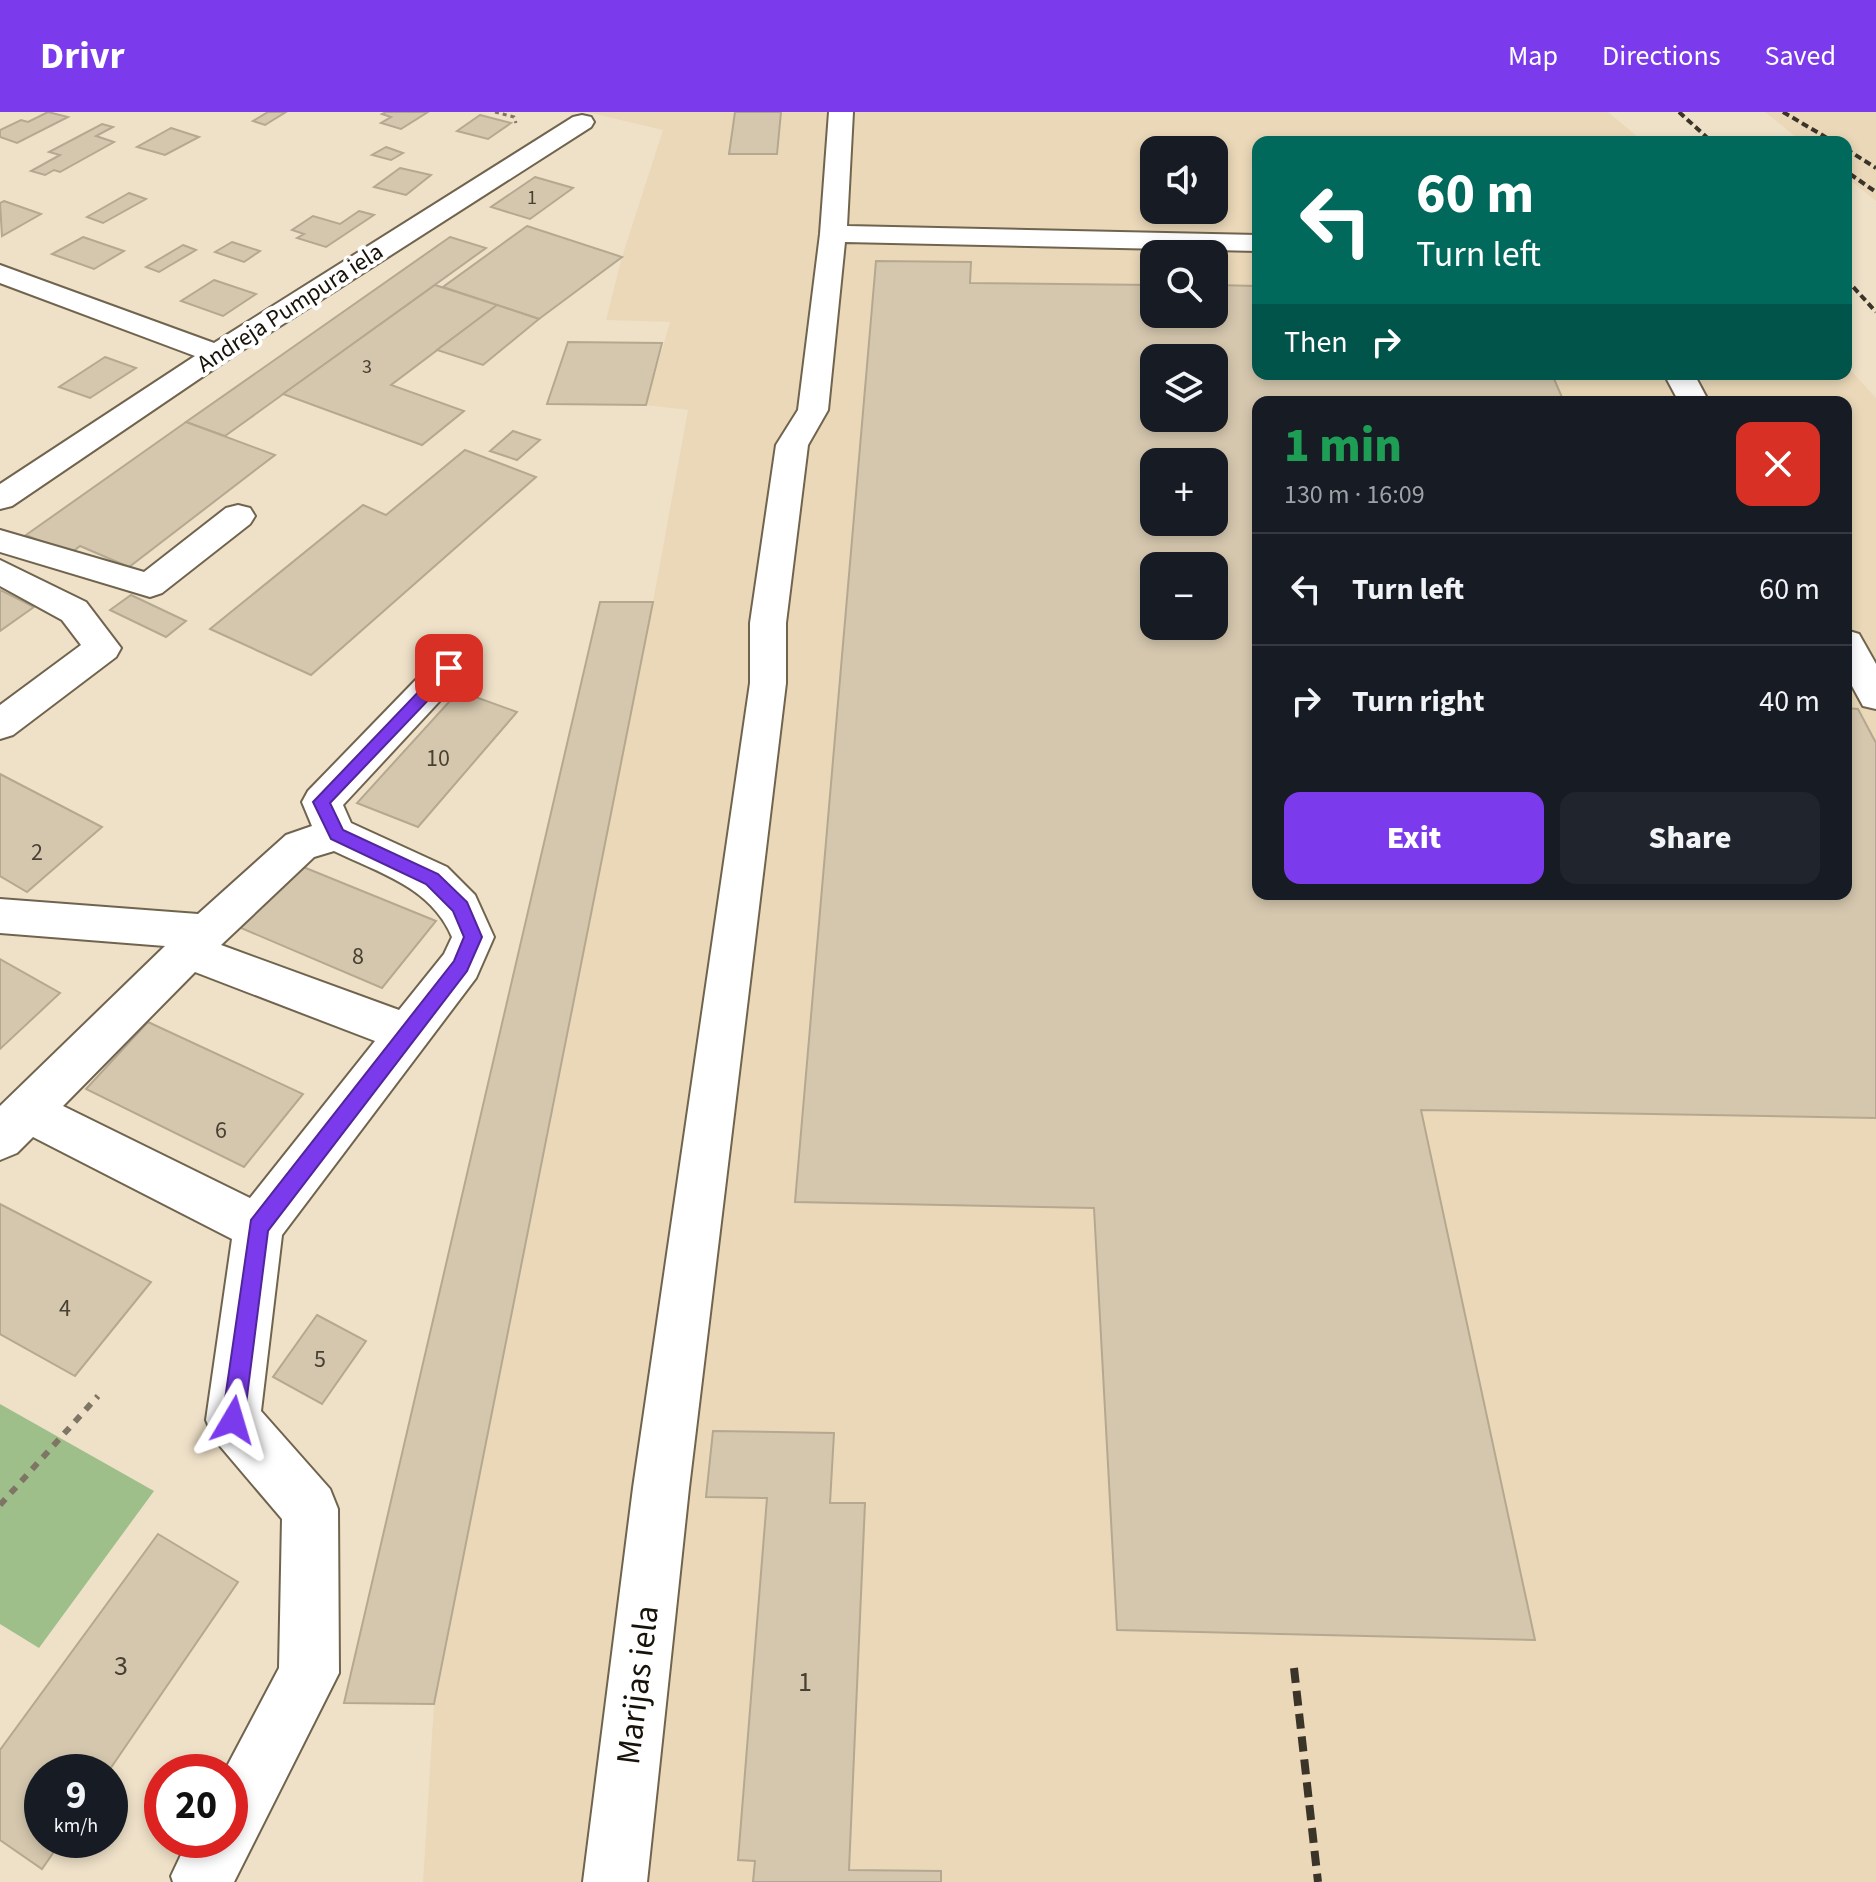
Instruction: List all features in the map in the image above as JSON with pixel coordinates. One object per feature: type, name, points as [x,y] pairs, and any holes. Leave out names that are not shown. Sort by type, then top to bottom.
[{"type":"street","name":"Andreja Pumpura iela","points":[[0,499],[217,354],[582,122],[545,112]]},
{"type":"street","name":"Marijas iela","points":[[615,1882],[661,1488],[768,683],[768,623],[792,445],[813,410],[833,234],[841,112]]},
{"type":"street","points":[[833,234],[1252,243]]},
{"type":"street","points":[[0,273],[217,354]]},
{"type":"street","points":[[0,541],[150,585],[238,516]]},
{"type":"street","points":[[0,571],[74,611],[103,648],[0,725]]},
{"type":"street","points":[[1852,654],[1876,696]]},
{"type":"street","points":[[248,1789],[309,1673],[310,1509],[233,1420],[258,1227],[461,965],[473,937],[460,907],[432,879],[336,834],[322,802],[449,668]]},
{"type":"street","points":[[258,1227],[14,1124],[197,941],[300,846],[336,834]]},
{"type":"street","points":[[0,916],[197,941],[408,1033]]},
{"type":"path","points":[[0,1505],[98,1396]]},
{"type":"shaded area","points":[[587,112],[1608,112],[1637,136],[1252,136],[1252,380],[1852,380],[1852,372],[1876,398],[1876,1882],[423,1882],[434,1704],[653,602],[688,410],[646,405],[670,322],[606,320],[622,257],[663,130]]},
{"type":"shaded area","points":[[1765,112],[1876,112],[1876,201],[1852,182],[1852,136],[1795,136]]},
{"type":"green space","points":[[0,1404],[154,1491],[39,1648],[0,1624]]},
{"type":"building","points":[[48,112],[68,117],[17,143],[0,137],[0,130]]},
{"type":"building","points":[[268,112],[286,112],[265,125],[253,121]]},
{"type":"building","points":[[428,112],[401,129],[381,123],[391,117],[382,114]]},
{"type":"building","points":[[735,112],[781,112],[777,154],[729,154]]},
{"type":"building","points":[[480,115],[511,123],[488,139],[457,131]]},
{"type":"building","points":[[102,124],[113,127],[96,136],[114,142],[60,172],[54,170],[45,175],[31,171],[60,155],[49,152]]},
{"type":"building","points":[[171,128],[199,137],[165,155],[137,147]]},
{"type":"building","points":[[386,147],[403,153],[391,160],[372,155]]},
{"type":"building","points":[[400,168],[431,175],[406,195],[374,187]]},
{"type":"building","points":[[535,177],[573,188],[530,219],[491,207]]},
{"type":"building","points":[[129,193],[146,199],[103,223],[87,217]]},
{"type":"building","points":[[4,201],[41,214],[2,236],[0,203]]},
{"type":"building","points":[[359,211],[374,215],[326,247],[297,238],[304,234],[292,230],[313,216],[340,224]]},
{"type":"building","points":[[527,226],[622,257],[539,319],[443,287]]},
{"type":"building","points":[[83,237],[124,251],[94,269],[52,254]]},
{"type":"building","points":[[450,237],[486,248],[225,436],[186,422]]},
{"type":"building","points":[[232,242],[260,251],[244,262],[215,252]]},
{"type":"building","points":[[183,245],[196,250],[159,272],[146,267]]},
{"type":"building","points":[[876,261],[971,262],[970,283],[1140,285],[1140,328],[1228,328],[1228,285],[1252,286],[1252,380],[1555,380],[1561,396],[1252,396],[1252,900],[1852,900],[1852,708],[1858,709],[1876,743],[1876,1118],[1421,1110],[1535,1640],[1117,1630],[1094,1208],[795,1202]]},
{"type":"building","points":[[214,280],[256,294],[223,316],[181,301]]},
{"type":"building","points":[[435,285],[497,305],[391,385],[464,411],[422,445],[283,394]]},
{"type":"building","points":[[497,305],[539,319],[483,365],[437,350]]},
{"type":"building","points":[[568,342],[662,343],[646,405],[547,404]]},
{"type":"building","points":[[105,357],[136,368],[90,398],[59,387]]},
{"type":"building","points":[[186,422],[275,455],[129,567],[80,546],[70,554],[26,535]]},
{"type":"building","points":[[513,431],[540,440],[517,460],[490,451]]},
{"type":"building","points":[[465,450],[536,477],[311,675],[210,629],[363,505],[386,515]]},
{"type":"building","points":[[0,590],[34,607],[0,631]]},
{"type":"building","points":[[131,595],[186,621],[166,637],[110,610]]},
{"type":"building","points":[[600,602],[653,602],[434,1704],[344,1703]]},
{"type":"building","points":[[459,691],[517,712],[418,827],[357,803]]},
{"type":"building","points":[[0,774],[102,827],[27,892],[0,876]]},
{"type":"building","points":[[291,862],[436,921],[382,988],[234,925]]},
{"type":"building","points":[[0,959],[60,993],[0,1049]]},
{"type":"building","points":[[148,1022],[303,1094],[244,1167],[86,1089]]},
{"type":"building","points":[[0,1204],[151,1282],[75,1376],[0,1334]]},
{"type":"building","points":[[317,1315],[366,1341],[322,1404],[273,1377]]},
{"type":"building","points":[[713,1431],[834,1433],[830,1503],[865,1503],[849,1870],[941,1871],[941,1882],[753,1882],[755,1861],[738,1860],[767,1498],[706,1497]]},
{"type":"building","points":[[158,1534],[238,1582],[120,1754],[24,1754],[24,1857],[0,1840],[0,1750]]},
{"type":"building","points":[[26,1858],[50,1858],[42,1869]]},
{"type":"railway","points":[[1679,112],[1705,136]]},
{"type":"railway","points":[[1783,112],[1824,136]]},
{"type":"railway","points":[[1852,153],[1876,168]]},
{"type":"railway","points":[[1852,175],[1876,192]]},
{"type":"railway","points":[[1852,286],[1876,312]]},
{"type":"railway","points":[[1294,1668],[1318,1882]]},
{"type":"route","points":[[233,1420],[258,1227],[461,965],[473,937],[460,907],[432,879],[336,834],[322,802],[449,668]]}]
